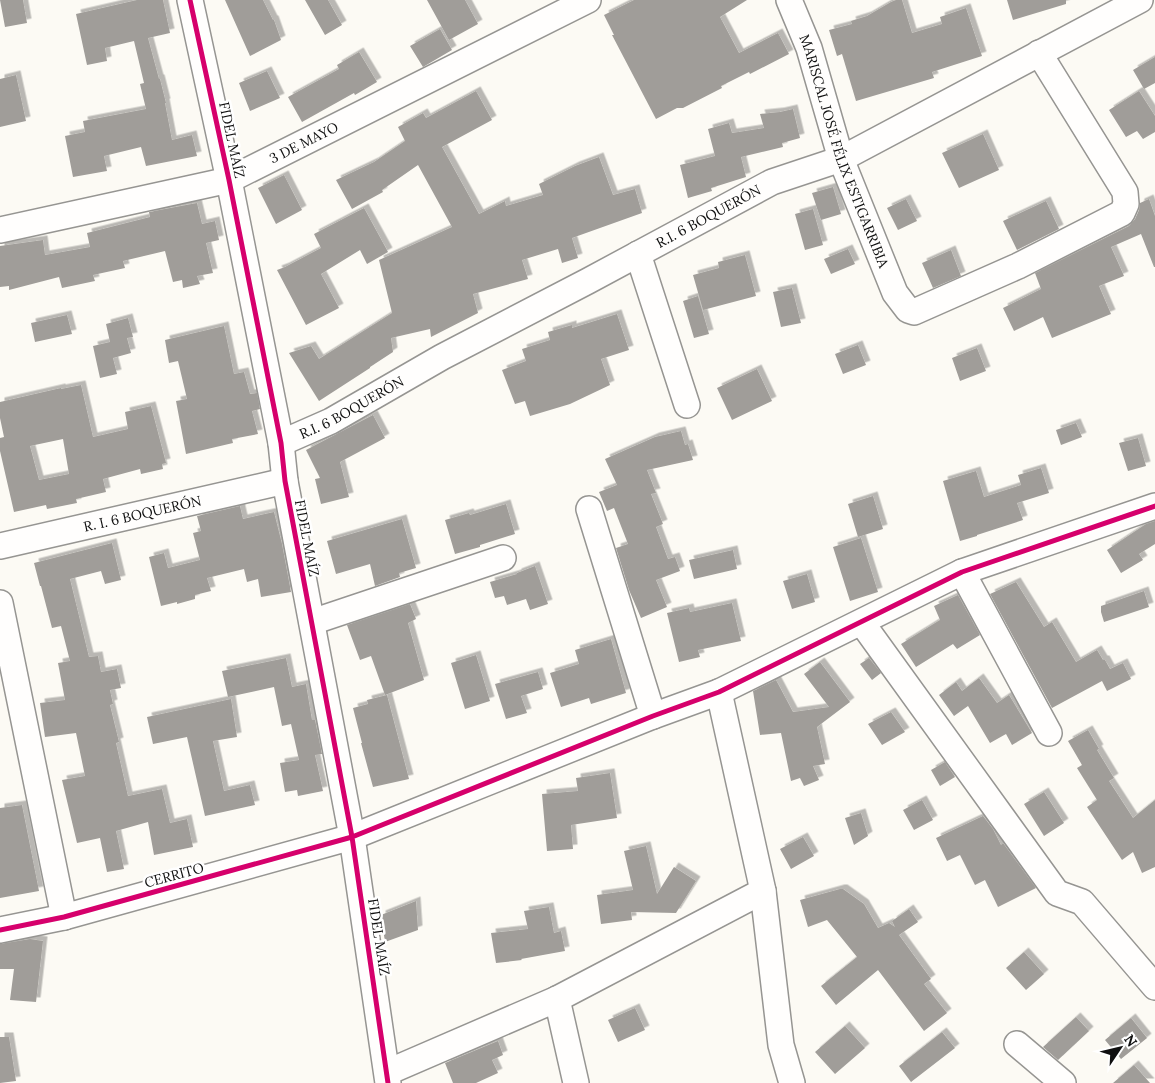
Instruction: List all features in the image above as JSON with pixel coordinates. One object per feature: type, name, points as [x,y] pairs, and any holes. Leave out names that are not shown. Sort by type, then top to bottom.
[{"type":"street","name":"FIDEL MAÍZ","points":[[190,0],[229,180],[281,444],[285,482],[352,837],[388,1078]]},
{"type":"street","name":"3 DE MAYO","points":[[0,230],[229,180],[588,0]]},
{"type":"street","name":"MARISCAL JOSÉ FÉLIX ESTIGARRIBIA","points":[[789,0],[809,48],[842,159],[895,293],[908,310],[914,312],[1018,266],[1122,214],[1126,204],[1125,192],[1040,53]]},
{"type":"street","name":"R.I. 6 BOQUERÓN","points":[[281,444],[331,421],[442,356],[772,182],[842,159],[1140,0]]},
{"type":"street","points":[[638,254],[687,405]]},
{"type":"street","name":"R. I. 6 BOQUERÓN","points":[[0,546],[285,482]]},
{"type":"street","name":"CERRITO","points":[[0,930],[64,917],[352,837],[653,716],[719,692],[962,572],[1155,506]]},
{"type":"street","points":[[588,509],[653,716]]},
{"type":"street","points":[[312,622],[503,558]]},
{"type":"street","points":[[962,572],[1049,733]]},
{"type":"street","points":[[0,603],[64,917]]},
{"type":"street","points":[[862,623],[1057,893],[1082,902],[1155,987]]},
{"type":"street","points":[[719,692],[763,891],[781,1045],[792,1083]]},
{"type":"street","points":[[388,1078],[557,999],[763,891]]},
{"type":"street","points":[[557,999],[576,1083]]},
{"type":"street","points":[[1017,1044],[1063,1083]]},
{"type":"building","points":[[0,0],[23,0],[27,23],[5,27]]},
{"type":"building","points":[[137,0],[163,0],[170,33],[148,38],[166,103],[172,140],[192,135],[197,156],[146,166],[141,147],[104,156],[107,171],[73,177],[65,136],[85,132],[83,121],[146,109],[140,84],[144,83],[134,41],[105,48],[107,61],[87,65],[76,14]]},
{"type":"building","points":[[225,0],[263,0],[274,20],[281,40],[250,56]]},
{"type":"building","points":[[305,0],[328,0],[342,25],[325,35]]},
{"type":"building","points":[[427,0],[465,0],[478,24],[449,40]]},
{"type":"building","points":[[634,0],[747,0],[720,17],[739,53],[778,33],[789,54],[721,86],[722,88],[683,108],[677,108],[656,119],[612,35],[614,35],[604,15]]},
{"type":"building","points":[[896,0],[902,0],[912,33],[942,24],[940,17],[966,8],[982,56],[932,72],[934,78],[856,101],[842,54],[837,56],[829,30],[852,24],[851,21],[867,16]]},
{"type":"building","points":[[1007,0],[1066,0],[1066,4],[1013,20]]},
{"type":"building","points":[[440,29],[452,50],[423,67],[410,46]]},
{"type":"building","points":[[359,52],[377,82],[302,122],[288,97],[339,69],[337,65]]},
{"type":"building","points":[[1155,57],[1155,83],[1144,89],[1133,70]]},
{"type":"building","points":[[267,71],[280,98],[250,111],[239,83]]},
{"type":"building","points":[[16,75],[26,121],[0,127],[0,79]]},
{"type":"building","points":[[476,91],[492,120],[442,147],[479,214],[505,201],[506,206],[543,195],[539,184],[575,166],[599,157],[613,195],[635,189],[642,213],[572,238],[578,258],[562,263],[558,249],[522,260],[528,279],[473,294],[478,313],[431,337],[430,329],[391,338],[393,352],[319,401],[289,353],[311,346],[319,359],[392,313],[379,260],[452,227],[418,165],[382,190],[383,192],[352,209],[336,180],[374,162],[405,141],[398,127],[423,113],[426,118]]},
{"type":"building","points":[[1139,91],[1155,116],[1155,132],[1143,139],[1137,131],[1126,137],[1109,110]]},
{"type":"building","points":[[793,109],[800,138],[782,143],[783,147],[741,157],[746,177],[711,188],[712,191],[688,198],[680,165],[715,156],[708,129],[729,123],[732,133],[764,128],[760,114]]},
{"type":"building","points":[[983,134],[999,170],[959,188],[942,153]]},
{"type":"building","points":[[284,175],[302,210],[276,224],[258,188]]},
{"type":"building","points":[[833,187],[841,214],[821,220],[812,193]]},
{"type":"building","points":[[906,199],[917,221],[898,230],[887,208]]},
{"type":"building","points":[[1149,199],[1155,216],[1155,267],[1141,234],[1111,247],[1124,276],[1099,286],[1111,314],[1052,338],[1043,317],[1014,331],[1003,308],[1041,289],[1035,273],[1129,226],[1135,219],[1140,203]]},
{"type":"building","points":[[1046,201],[1059,229],[1017,250],[1003,221]]},
{"type":"building","points":[[197,203],[202,224],[215,221],[219,240],[206,243],[213,273],[197,276],[200,284],[183,288],[182,280],[173,282],[165,251],[123,261],[125,268],[93,275],[95,281],[62,288],[59,277],[9,290],[9,286],[0,287],[0,246],[43,240],[45,255],[90,247],[87,233],[150,217],[149,212]]},
{"type":"building","points":[[364,208],[388,252],[367,264],[360,250],[321,274],[339,308],[306,325],[277,270],[321,248],[314,234]]},
{"type":"building","points":[[813,209],[823,245],[805,250],[795,214]]},
{"type":"building","points":[[848,249],[855,264],[831,274],[824,259]]},
{"type":"building","points":[[951,250],[961,276],[933,288],[922,263]]},
{"type":"building","points":[[745,255],[756,296],[703,310],[693,275],[719,268],[718,262]]},
{"type":"building","points":[[792,288],[801,323],[781,327],[773,292]]},
{"type":"building","points":[[698,296],[709,334],[694,338],[683,301]]},
{"type":"building","points":[[617,314],[629,350],[601,359],[610,385],[570,404],[530,416],[525,401],[515,404],[502,370],[526,361],[522,349],[550,340],[548,332],[572,325],[572,328]]},
{"type":"building","points":[[67,315],[72,334],[35,342],[31,323]]},
{"type":"building","points":[[128,318],[133,337],[127,338],[131,353],[113,358],[117,374],[100,378],[93,346],[110,342],[106,324]]},
{"type":"building","points":[[224,326],[234,374],[244,372],[250,394],[257,393],[260,409],[252,411],[258,434],[232,439],[233,443],[186,454],[176,401],[187,399],[178,361],[169,363],[165,340]]},
{"type":"building","points":[[858,345],[866,365],[843,374],[835,354]]},
{"type":"building","points":[[977,348],[986,371],[960,381],[952,358]]},
{"type":"building","points":[[757,369],[772,401],[732,420],[717,388]]},
{"type":"building","points":[[81,385],[93,437],[128,429],[125,412],[151,406],[166,463],[162,464],[163,469],[141,474],[140,469],[103,479],[106,492],[76,499],[77,503],[47,509],[46,505],[14,512],[0,451],[0,438],[4,437],[0,418],[0,402]],"holes":[[[63,439],[69,474],[39,480],[30,446]]]},
{"type":"building","points":[[373,415],[385,438],[340,462],[349,497],[321,504],[315,479],[320,478],[306,450]]},
{"type":"building","points":[[1076,423],[1082,437],[1061,445],[1056,430]]},
{"type":"building","points":[[681,431],[685,445],[688,444],[693,460],[647,470],[656,493],[651,494],[663,524],[656,527],[668,559],[675,557],[680,571],[656,580],[667,607],[641,618],[629,590],[616,548],[628,544],[614,508],[607,511],[599,492],[617,485],[605,459],[655,437]]},
{"type":"building","points":[[1138,438],[1146,466],[1128,471],[1119,443]]},
{"type":"building","points":[[1041,468],[1049,493],[1017,503],[1023,520],[960,541],[943,481],[976,471],[984,497],[1021,485],[1018,475]]},
{"type":"building","points":[[873,496],[883,529],[858,537],[848,504]]},
{"type":"building","points":[[506,504],[515,534],[455,554],[445,520],[469,513],[470,515]]},
{"type":"building","points":[[240,506],[243,519],[274,512],[291,592],[261,597],[258,579],[247,582],[244,569],[207,578],[211,591],[195,595],[195,599],[161,606],[149,557],[164,553],[168,568],[200,560],[193,533],[201,531],[197,516]]},
{"type":"building","points":[[402,519],[416,568],[399,573],[400,577],[375,586],[370,564],[336,574],[327,541]]},
{"type":"building","points":[[1155,521],[1155,544],[1139,554],[1143,560],[1121,573],[1107,550],[1146,524]]},
{"type":"building","points":[[861,538],[878,592],[850,601],[833,547]]},
{"type":"building","points":[[112,543],[121,580],[105,584],[101,571],[70,579],[89,657],[98,656],[101,672],[117,669],[121,688],[110,690],[113,704],[110,705],[119,742],[116,743],[128,796],[162,789],[170,823],[187,819],[193,847],[154,855],[148,822],[116,831],[124,869],[107,872],[100,838],[77,843],[62,780],[85,776],[76,733],[45,737],[40,703],[65,700],[58,663],[70,661],[61,626],[52,628],[34,563]]},
{"type":"building","points":[[733,550],[737,569],[694,579],[689,560]]},
{"type":"building","points":[[535,566],[548,604],[530,610],[526,599],[507,605],[504,596],[495,598],[490,582],[517,574]]},
{"type":"building","points":[[807,574],[815,602],[792,609],[783,581]]},
{"type":"building","points":[[1016,582],[1044,627],[1052,622],[1076,662],[1097,650],[1110,669],[1123,663],[1131,679],[1107,691],[1102,681],[1052,708],[990,594]]},
{"type":"building","points":[[1144,591],[1149,607],[1104,622],[1101,606]]},
{"type":"building","points":[[958,595],[980,635],[957,649],[953,644],[916,667],[901,644],[940,620],[934,606]]},
{"type":"building","points":[[732,603],[741,641],[698,650],[700,657],[679,662],[667,613],[689,608],[690,612]]},
{"type":"building","points":[[410,604],[416,619],[408,623],[424,680],[385,695],[371,656],[360,660],[347,625]]},
{"type":"building","points":[[611,639],[626,693],[591,704],[589,698],[561,707],[550,673],[579,664],[575,650]]},
{"type":"building","points":[[476,655],[490,701],[465,709],[451,663]]},
{"type":"building","points":[[286,658],[292,687],[306,684],[312,720],[315,720],[322,754],[315,755],[323,791],[298,796],[297,790],[285,792],[280,763],[299,760],[291,724],[282,726],[274,687],[228,697],[222,671]]},
{"type":"building","points":[[869,658],[881,673],[872,680],[860,664]]},
{"type":"building","points":[[820,662],[850,702],[817,727],[825,764],[813,766],[819,780],[804,786],[800,778],[791,781],[781,733],[760,735],[753,691],[776,680],[793,712],[829,707],[804,674]]},
{"type":"building","points":[[538,672],[543,689],[521,696],[527,713],[506,719],[495,684]]},
{"type":"building","points":[[979,678],[997,703],[1009,695],[1032,733],[1012,745],[1006,734],[990,743],[968,706],[954,716],[939,695],[956,682],[962,691]]},
{"type":"building","points":[[387,695],[409,779],[373,787],[353,708],[368,704],[367,700]]},
{"type":"building","points":[[231,699],[237,737],[213,741],[224,791],[250,785],[255,805],[205,816],[187,737],[153,744],[147,717]]},
{"type":"building","points":[[891,712],[905,732],[882,745],[868,724]]},
{"type":"building","points":[[1088,730],[1099,749],[1097,750],[1114,778],[1109,781],[1133,818],[1155,800],[1155,867],[1142,873],[1133,852],[1122,860],[1087,807],[1097,800],[1077,768],[1082,765],[1068,741]]},
{"type":"building","points":[[945,762],[955,777],[940,786],[931,770]]},
{"type":"building","points":[[610,773],[617,818],[571,825],[573,849],[547,851],[542,794],[578,791],[576,778]]},
{"type":"building","points":[[1044,792],[1064,823],[1044,836],[1024,804]]},
{"type":"building","points":[[922,800],[933,820],[914,830],[903,810]]},
{"type":"building","points":[[22,805],[39,891],[0,898],[0,808]]},
{"type":"building","points":[[861,813],[868,836],[854,845],[845,818]]},
{"type":"building","points":[[983,816],[993,829],[1001,845],[1003,843],[1036,888],[998,907],[985,880],[975,885],[960,855],[947,861],[936,838]]},
{"type":"building","points":[[803,837],[814,856],[791,869],[780,849]]},
{"type":"building","points":[[646,846],[657,894],[674,867],[696,881],[676,913],[631,912],[632,920],[601,924],[597,895],[633,890],[624,851]]},
{"type":"building","points":[[843,889],[864,904],[878,928],[889,923],[895,927],[892,921],[909,909],[918,922],[899,935],[931,979],[924,984],[947,1013],[924,1031],[878,970],[836,1005],[821,986],[857,957],[827,920],[808,927],[800,900]]},
{"type":"building","points":[[416,901],[418,930],[385,942],[381,915]]},
{"type":"building","points":[[549,907],[554,933],[561,931],[565,951],[496,963],[491,933],[528,929],[524,911]]},
{"type":"building","points":[[30,939],[43,941],[36,1002],[10,1000],[14,969],[0,969],[0,944]]},
{"type":"building","points":[[1024,952],[1044,974],[1026,990],[1006,968]]},
{"type":"building","points":[[635,1008],[645,1030],[618,1042],[608,1020]]},
{"type":"building","points":[[1076,1017],[1089,1031],[1058,1060],[1043,1047]]},
{"type":"building","points":[[1131,1018],[1147,1038],[1121,1059],[1105,1040]]},
{"type":"building","points":[[845,1026],[865,1048],[835,1074],[815,1052]]},
{"type":"building","points":[[942,1032],[955,1048],[911,1082],[899,1066]]},
{"type":"building","points":[[0,1037],[9,1037],[16,1081],[0,1083]]},
{"type":"building","points":[[498,1041],[503,1055],[492,1060],[498,1073],[476,1083],[453,1083],[445,1063]]},
{"type":"building","points":[[1134,1065],[1150,1083],[1113,1083]]},
{"type":"cycle path","points":[[190,0],[229,180],[281,443],[285,481],[352,837],[388,1083]]},
{"type":"cycle path","points":[[0,930],[64,917],[352,837],[653,716],[719,692],[962,572],[1155,506]]}]
